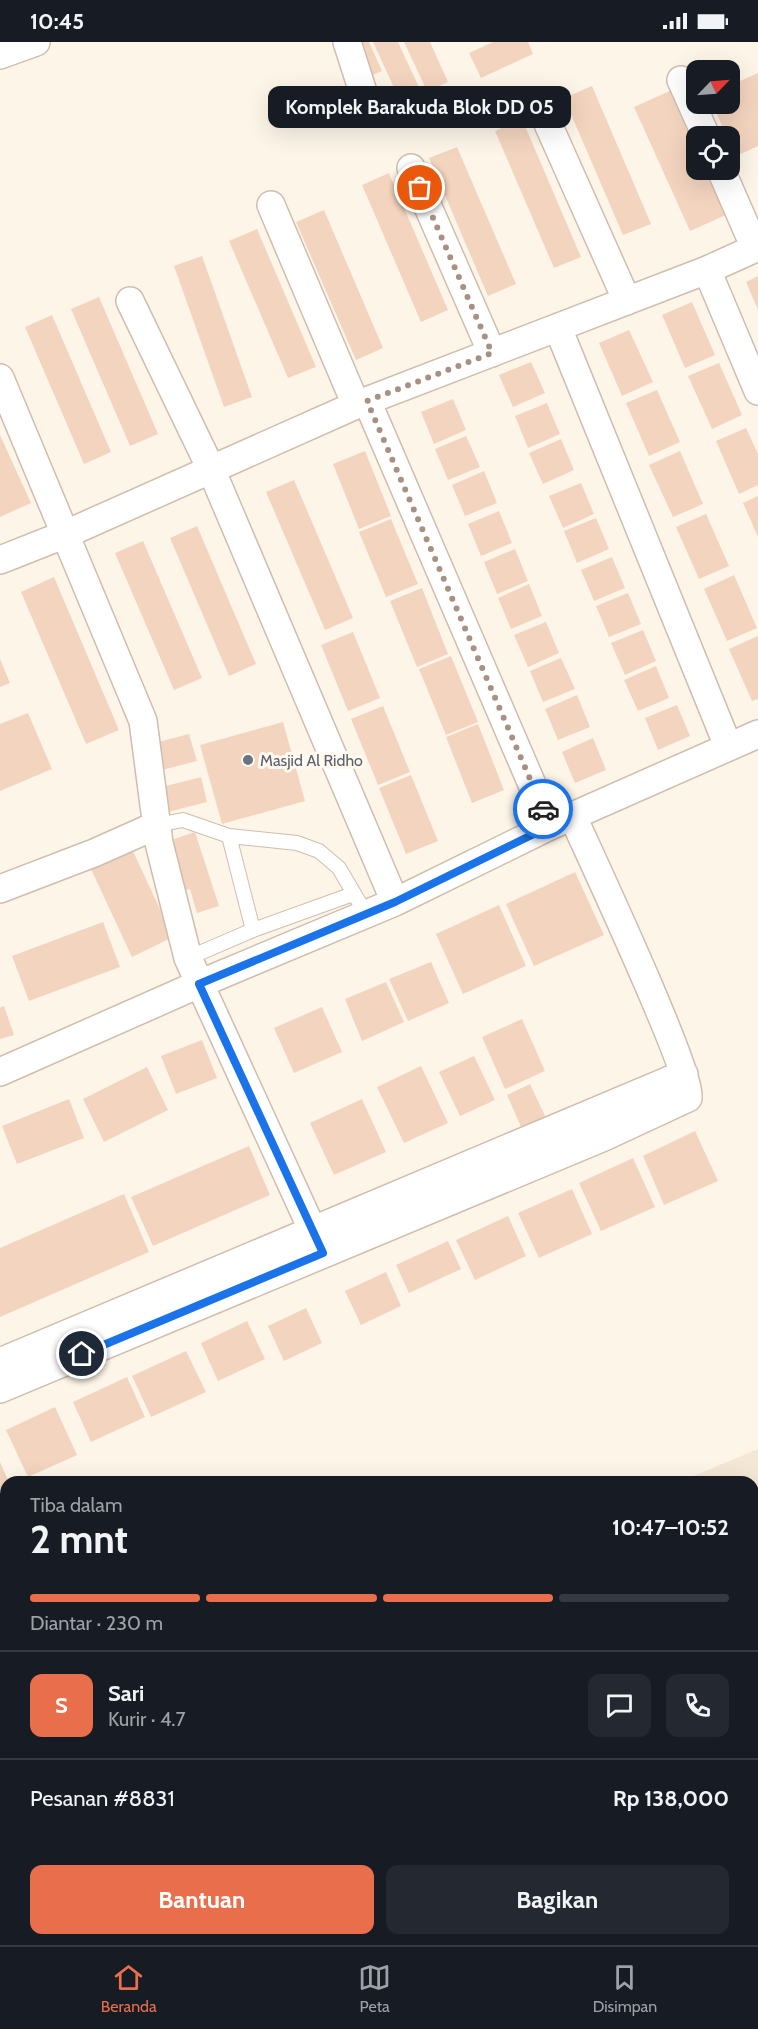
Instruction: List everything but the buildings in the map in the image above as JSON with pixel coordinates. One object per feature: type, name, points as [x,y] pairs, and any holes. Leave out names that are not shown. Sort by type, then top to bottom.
[{"type":"street","points":[[0,55],[36,42]]},
{"type":"street","points":[[347,42],[364,95]]},
{"type":"street","points":[[681,80],[702,126]]},
{"type":"street","points":[[548,124],[627,301]]},
{"type":"street","points":[[411,168],[492,353]]},
{"type":"street","points":[[0,560],[66,534],[361,403],[707,270],[757,247],[726,180]]},
{"type":"street","points":[[0,1389],[318,1242],[492,1169],[684,1074],[361,403],[271,205]]},
{"type":"street","points":[[707,270],[758,391]]},
{"type":"street","points":[[130,301],[211,469],[395,902]]},
{"type":"street","points":[[558,328],[729,746]]},
{"type":"street","points":[[0,378],[143,721],[149,779],[168,886],[188,958],[318,1242]]},
{"type":"street","points":[[0,1072],[199,984],[359,904],[395,902],[562,821],[758,734]]},
{"type":"street","points":[[0,889],[94,853],[157,825]]},
{"type":"street","points":[[0,1362],[318,1242]]},
{"type":"lane","points":[[157,825],[183,820],[229,836],[297,843],[319,851],[339,868],[359,904],[253,930],[188,958]]},
{"type":"lane","points":[[229,836],[253,930]]},
{"type":"shaded area","points":[[758,1449],[758,1476],[693,1476]]},
{"type":"way so far","points":[[420,188],[492,353],[367,401],[543,809]]},
{"type":"place","name":"Komplek Barakuda Blok DD 05","points":[[420,188]]},
{"type":"place","name":"Masjid Al Ridho","points":[[248,760]]},
{"type":"route","points":[[82,1354],[323,1253],[199,984],[395,902],[550,826],[543,809]]}]
